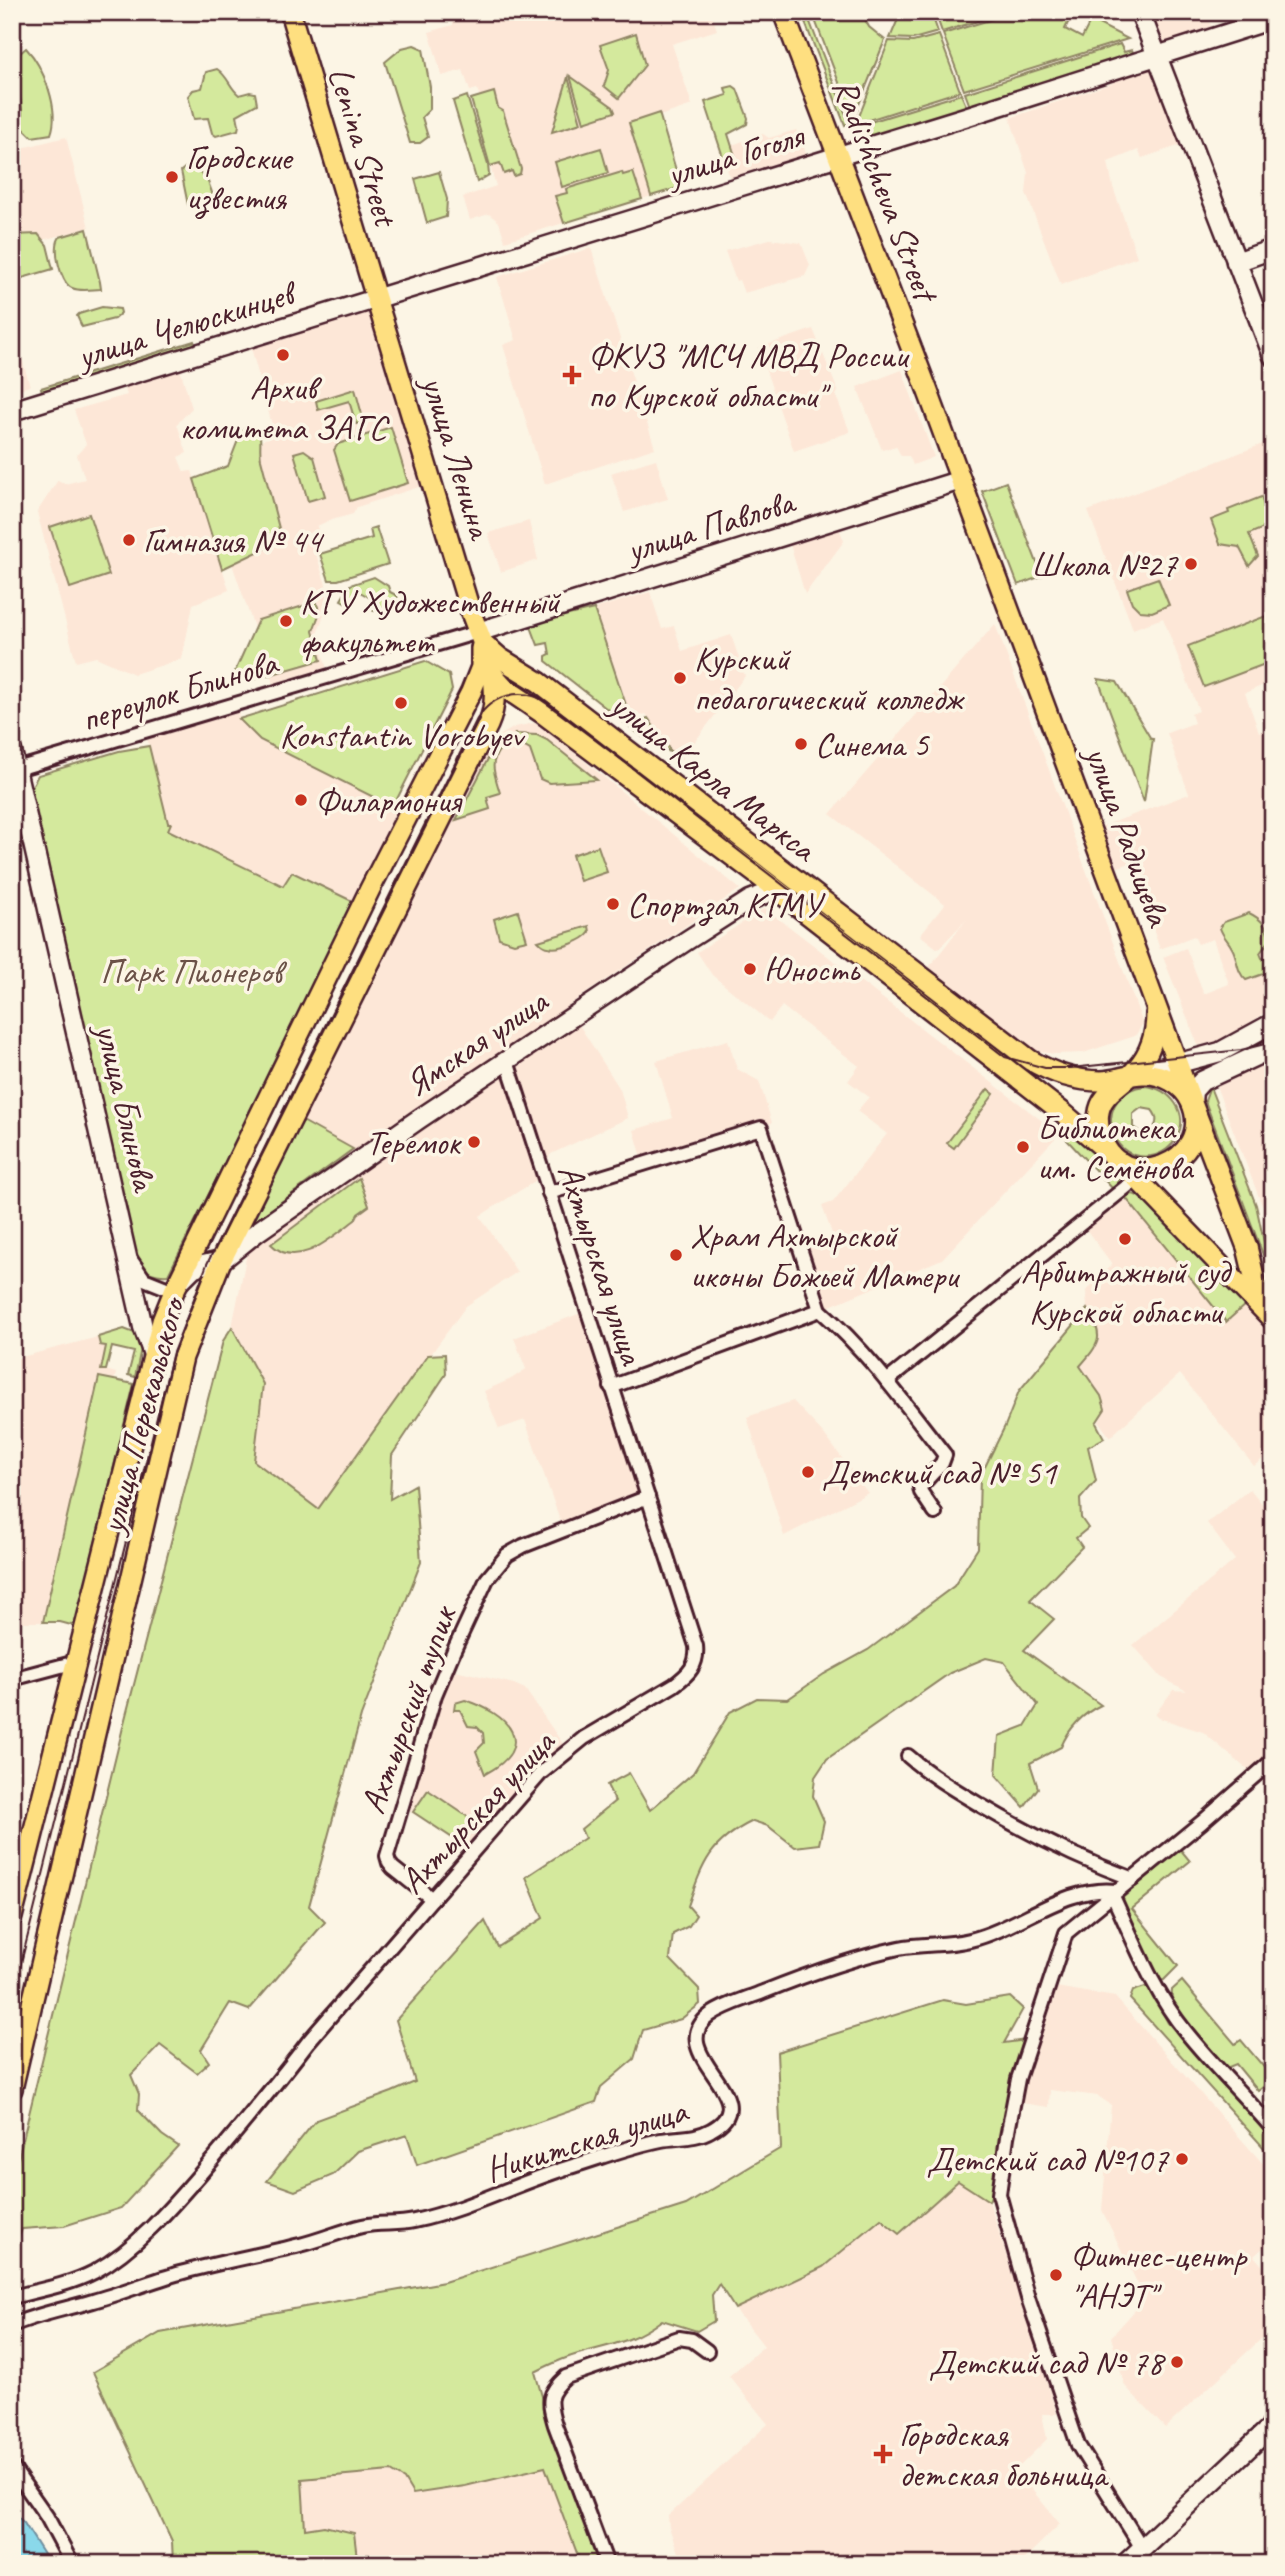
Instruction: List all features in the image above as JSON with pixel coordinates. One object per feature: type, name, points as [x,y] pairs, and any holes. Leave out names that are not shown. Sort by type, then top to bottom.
[{"type":"main road","name":"Lenina Street","points":[[290,12],[376,299]]},
{"type":"main road","name":"Radishcheva Street","points":[[783,12],[838,156]]},
{"type":"main road","name":"улица Радищева","points":[[838,156],[1247,1247],[1267,1313]]},
{"type":"main road","name":"улица Ленина","points":[[376,299],[478,632]]},
{"type":"main road","points":[[478,632],[494,676]]},
{"type":"main road","name":"улица Карла Маркса","points":[[478,632],[489,650],[539,682],[1030,1060],[1044,1068],[1079,1079],[1102,1081],[1141,1073],[1167,1079],[1184,1091],[1192,1103]]},
{"type":"main road","name":"улица Перекальского","points":[[12,1917],[153,1354],[174,1291],[370,889],[466,702],[481,667],[478,632]]},
{"type":"main road","points":[[466,702],[477,687],[494,676],[512,675],[539,682]]},
{"type":"main road","name":"улица Карла Маркса","points":[[494,676],[513,694],[542,713],[775,890],[1062,1112],[1116,1158],[1267,1313]]},
{"type":"main road","name":"улица Перекальского","points":[[12,2089],[183,1357],[221,1261],[488,725],[495,700],[494,676]]},
{"type":"main road","points":[[488,725],[510,711],[530,710],[542,713]]},
{"type":"main road","points":[[1153,997],[1157,1014],[1153,1041],[1143,1060],[1128,1077],[1112,1089],[1100,1109],[1100,1131],[1116,1158],[1130,1167],[1149,1170],[1161,1167],[1178,1157],[1189,1142],[1193,1131],[1192,1103]]},
{"type":"street","points":[[1140,12],[1273,356]]},
{"type":"street","name":"улица Гоголя","points":[[376,299],[1273,19]]},
{"type":"street","points":[[1236,262],[1273,249]]},
{"type":"street","name":"улица Челюскинцев","points":[[12,411],[376,299]]},
{"type":"street","name":"улица Павлова","points":[[478,632],[961,480]]},
{"type":"street","name":"переулок Блинова","points":[[17,769],[478,632]]},
{"type":"street","name":"улица Блинова","points":[[12,751],[143,1327],[153,1354]]},
{"type":"street","name":"Ямская улица","points":[[221,1261],[257,1231],[507,1061],[742,905],[775,890]]},
{"type":"street","points":[[1128,1077],[1220,1052],[1273,1023]]},
{"type":"street","points":[[1192,1103],[1193,1091],[1202,1081],[1273,1048]]},
{"type":"street","name":"Ахтырская улица","points":[[12,2297],[80,2278],[95,2271],[121,2253],[157,2221],[214,2158],[277,2084],[308,2042],[541,1773],[564,1752],[674,1685],[695,1665],[696,1646],[507,1061]]},
{"type":"street","points":[[549,1193],[761,1128],[820,1310],[840,1327],[887,1381],[945,1455],[942,1463],[920,1487],[936,1513]]},
{"type":"street","points":[[887,1381],[1136,1179]]},
{"type":"street","points":[[127,1254],[144,1279],[174,1291],[180,1280],[194,1267],[221,1261]]},
{"type":"street","points":[[611,1387],[820,1310]]},
{"type":"street","name":"Ахтырский тупик","points":[[432,1899],[393,1868],[388,1863],[387,1856],[435,1695],[487,1579],[507,1555],[523,1546],[648,1497]]},
{"type":"street","points":[[12,1679],[76,1662]]},
{"type":"street","points":[[908,1756],[929,1775],[1008,1822],[1086,1862],[1133,1879]]},
{"type":"street","points":[[1142,2549],[1079,2445],[1028,2298],[999,2194],[1018,2079],[1066,1933],[1273,1760]]},
{"type":"street","name":"Никитская улица","points":[[12,2325],[177,2273],[302,2245],[367,2225],[412,2221],[448,2212],[568,2167],[658,2141],[704,2134],[715,2129],[729,2110],[725,2090],[705,2065],[698,2050],[696,2036],[700,2025],[721,2008],[833,1965],[903,1947],[943,1945],[973,1939],[1028,1918],[1075,1894],[1103,1889],[1114,1892]]},
{"type":"street","points":[[1114,1892],[1146,1968],[1169,2008],[1186,2032],[1273,2129]]},
{"type":"street","points":[[607,2564],[555,2425],[549,2403],[554,2389],[566,2377],[680,2338],[692,2340],[707,2351]]},
{"type":"street","points":[[1125,2564],[1273,2424]]},
{"type":"street","points":[[12,2467],[47,2517],[72,2564]]},
{"type":"shaded area","points":[[450,12],[711,12],[717,30],[672,44],[692,105],[660,116],[681,187],[505,241],[499,222],[489,214],[470,220],[463,197],[496,186],[471,99],[480,97],[477,89],[470,91],[463,70],[442,76],[429,32],[453,25]]},
{"type":"shaded area","points":[[1145,12],[1206,12],[1212,29],[1157,45]]},
{"type":"shaded area","points":[[1151,63],[1181,145],[1142,158],[1138,150],[1108,162],[1113,187],[1137,257],[1061,285],[1026,193],[1028,173],[1010,118],[1113,83],[1111,76]]},
{"type":"shaded area","points":[[796,130],[807,159],[732,184],[724,160],[728,162],[735,156],[732,145],[763,134],[769,138]]},
{"type":"shaded area","points":[[66,137],[89,228],[46,239],[12,241],[12,160],[18,149]]},
{"type":"shaded area","points":[[770,239],[801,243],[810,265],[805,276],[744,293],[739,280],[736,281],[725,251]]},
{"type":"shaded area","name":"ФКУЗ \"МСЧ МВД России по Курской области\"","points":[[591,248],[655,448],[545,484],[503,345],[516,340],[497,277]]},
{"type":"shaded area","points":[[371,307],[422,486],[357,507],[353,514],[328,521],[317,526],[318,530],[309,533],[330,597],[317,634],[327,669],[274,685],[232,564],[274,544],[259,449],[262,441],[274,432],[250,344]]},
{"type":"shaded area","points":[[12,325],[30,386],[12,391]]},
{"type":"shaded area","points":[[813,329],[838,391],[836,396],[850,432],[794,451],[758,348]]},
{"type":"shaded area","name":"Гимназия № 44","points":[[179,366],[192,408],[177,424],[187,453],[178,457],[184,472],[192,471],[229,590],[193,604],[182,659],[134,674],[96,657],[76,662],[37,512],[58,480],[65,484],[85,479],[77,455],[86,444],[74,410],[127,395],[123,383]]},
{"type":"shaded area","points":[[902,370],[934,457],[913,465],[909,456],[901,456],[896,446],[882,450],[857,387]]},
{"type":"shaded area","points":[[1273,440],[1273,681],[1245,693],[1259,732],[1273,727],[1273,1006],[1226,1041],[1198,1045],[1163,957],[1186,948],[1204,994],[1229,984],[1213,939],[1198,944],[1194,936],[1160,949],[1130,863],[1113,869],[1098,828],[1189,794],[1167,733],[1194,723],[1191,714],[1199,711],[1163,618],[1133,629],[1088,511]]},
{"type":"shaded area","points":[[656,459],[668,499],[624,512],[611,473]]},
{"type":"shaded area","points":[[529,521],[538,560],[501,572],[488,533]]},
{"type":"shaded area","points":[[838,525],[844,541],[805,594],[789,541]]},
{"type":"shaded area","name":"Курский педагогический колледж","points":[[650,592],[662,629],[674,626],[682,651],[731,635],[745,676],[680,761],[646,714],[631,719],[594,609]]},
{"type":"shaded area","points":[[995,624],[1143,1024],[1135,1036],[1083,1053],[1054,1054],[1033,1050],[929,967],[966,920],[938,949],[920,935],[945,904],[830,814]]},
{"type":"shaded area","points":[[238,710],[239,719],[400,810],[354,902],[292,872],[284,886],[168,831],[147,738]]},
{"type":"shaded area","points":[[534,723],[543,727],[740,889],[567,1006],[620,1089],[628,1118],[551,1154],[535,1181],[480,1216],[517,1272],[466,1306],[318,1510],[253,1461],[263,1384],[232,1327],[247,1253],[247,1227],[352,1150],[299,1119],[476,766],[495,738],[515,727]]},
{"type":"shaded area","points":[[765,908],[1059,1134],[942,1259],[823,1309],[803,1250],[834,1239],[822,1206],[833,1202],[887,1134],[857,1111],[869,1097],[848,1081],[859,1066],[782,1006],[770,1022],[712,975],[697,952]]},
{"type":"shaded area","points":[[728,1040],[737,1069],[759,1081],[772,1123],[643,1161],[634,1130],[673,1118],[656,1061]]},
{"type":"shaded area","points":[[1273,1049],[1273,1200],[1262,1205],[1213,1078]]},
{"type":"shaded area","points":[[1126,1193],[1246,1304],[1273,1337],[1273,1451],[1254,1466],[1180,1374],[1110,1437],[1099,1422],[1105,1409],[1080,1366],[1093,1352],[1097,1324],[1087,1309],[1086,1291],[1112,1264],[1085,1228]]},
{"type":"shaded area","points":[[584,1312],[605,1388],[641,1496],[562,1526],[525,1420],[499,1429],[484,1391],[526,1369],[514,1338]]},
{"type":"shaded area","points":[[98,1337],[100,1345],[111,1347],[106,1370],[116,1373],[60,1622],[12,1622],[12,1362],[14,1359]]},
{"type":"shaded area","name":"Детский сад № 51","points":[[793,1401],[824,1434],[868,1493],[784,1536],[747,1417]]},
{"type":"shaded area","points":[[1250,1489],[1273,1517],[1273,1763],[1256,1777],[1203,1732],[1159,1718],[1155,1714],[1173,1690],[1187,1691],[1161,1677],[1133,1645],[1235,1560],[1207,1523]]},
{"type":"shaded area","points":[[451,1669],[525,1689],[565,1747],[471,1849],[404,1808],[432,1718]]},
{"type":"shaded area","points":[[1044,1985],[1115,1997],[1273,2175],[1273,2239],[1254,2256],[1273,2278],[1273,2328],[1165,2428],[1125,2386],[1111,2337],[1145,2299],[1102,2210],[1111,2105],[1098,2096],[1050,2090],[1049,2107],[1008,2101]]},
{"type":"shaded area","points":[[958,2180],[989,2201],[1057,2414],[1042,2414],[1047,2439],[1016,2470],[1060,2524],[1019,2564],[682,2564],[669,2527],[668,2516],[768,2424],[729,2376],[764,2346],[735,2309],[881,2219],[900,2234]]},
{"type":"shaded area","points":[[545,2467],[581,2564],[353,2564],[357,2558],[324,2526],[305,2529],[302,2479],[391,2471],[404,2479],[465,2486]]},
{"type":"green space","points":[[801,12],[806,12],[849,123],[845,125]]},
{"type":"green space","points":[[812,12],[861,12],[869,27],[885,40],[853,119]]},
{"type":"green space","points":[[901,12],[931,12],[938,32],[913,39],[890,38]]},
{"type":"green space","points":[[935,12],[1007,12],[942,32]]},
{"type":"green space","points":[[1016,12],[1073,12],[1065,29],[1082,38],[1091,20],[1128,39],[964,90],[943,34]]},
{"type":"green space","points":[[636,33],[645,65],[619,98],[604,86],[609,70],[600,45]]},
{"type":"green space","points":[[939,35],[960,91],[856,124],[889,41],[913,42]]},
{"type":"green space","points":[[1120,44],[1124,52],[1132,50],[1136,59],[971,109],[965,93]]},
{"type":"green space","points":[[414,45],[423,49],[430,87],[430,109],[422,117],[428,137],[420,143],[410,143],[385,62],[402,48]]},
{"type":"green space","points":[[26,48],[39,66],[49,89],[53,113],[51,134],[32,137],[22,127],[22,109],[13,59]]},
{"type":"green space","points":[[217,69],[239,95],[255,93],[257,104],[237,115],[238,130],[216,136],[212,133],[208,118],[194,119],[188,96],[193,90],[202,88],[206,72]]},
{"type":"green space","points":[[570,76],[613,107],[615,112],[584,122]]},
{"type":"green space","points":[[568,77],[581,123],[552,132]]},
{"type":"green space","points":[[733,86],[737,89],[748,118],[747,124],[728,134],[735,156],[734,160],[728,162],[724,160],[705,102],[727,95],[725,88]]},
{"type":"green space","points":[[494,92],[498,108],[503,111],[521,169],[520,174],[514,176],[512,171],[504,174],[500,163],[490,166],[471,99]]},
{"type":"green space","points":[[961,94],[968,110],[862,142],[857,126]]},
{"type":"green space","points":[[467,96],[488,165],[489,175],[477,182],[453,101]]},
{"type":"green space","points":[[659,113],[681,187],[651,196],[629,123]]},
{"type":"green space","points":[[601,148],[608,173],[562,187],[555,162]]},
{"type":"green space","points":[[186,167],[203,175],[215,203],[196,209],[188,205],[181,171]]},
{"type":"green space","points":[[439,172],[447,199],[446,217],[427,223],[415,179]]},
{"type":"green space","points":[[622,172],[623,175],[633,172],[642,199],[564,223],[555,196],[567,193],[566,189]]},
{"type":"green space","points":[[87,229],[101,289],[72,288],[64,279],[58,264],[57,248],[60,237]]},
{"type":"green space","points":[[38,234],[47,245],[53,269],[12,281],[12,235]]},
{"type":"green space","points":[[102,307],[120,309],[121,313],[114,319],[82,327],[77,316],[79,314]]},
{"type":"green space","points":[[194,341],[196,347],[43,394],[41,388]]},
{"type":"green space","points":[[355,389],[364,422],[356,424],[349,401],[318,410],[316,401]]},
{"type":"green space","points":[[391,427],[408,483],[350,501],[334,450],[338,444]]},
{"type":"green space","points":[[259,428],[261,459],[281,536],[274,544],[222,569],[194,479],[228,466],[242,430]]},
{"type":"green space","points":[[304,450],[314,457],[325,496],[308,501],[294,453]]},
{"type":"green space","points":[[1006,482],[1042,576],[1018,585],[982,491]]},
{"type":"green space","points":[[1261,497],[1271,525],[1249,534],[1258,556],[1249,566],[1239,547],[1220,544],[1211,520]]},
{"type":"green space","points":[[89,514],[109,575],[70,588],[50,527]]},
{"type":"green space","points":[[376,527],[388,564],[338,580],[329,580],[320,554],[372,538],[370,529]]},
{"type":"green space","points":[[374,577],[398,596],[389,613],[377,607],[372,610],[376,601],[358,591],[350,605],[341,600],[350,585]]},
{"type":"green space","points":[[1158,578],[1169,605],[1152,612],[1140,611],[1132,603],[1127,589]]},
{"type":"green space","points":[[316,602],[320,612],[313,631],[321,660],[228,687],[258,620]]},
{"type":"green space","points":[[594,609],[632,723],[648,718],[674,756],[657,741],[653,745],[546,661],[546,656],[550,654],[548,643],[538,645],[530,624]]},
{"type":"green space","points":[[1266,616],[1273,634],[1273,661],[1204,687],[1188,646]]},
{"type":"green space","points":[[425,661],[449,675],[452,690],[393,807],[260,740],[239,719]]},
{"type":"green space","points":[[1098,679],[1117,682],[1153,739],[1144,802]]},
{"type":"green space","points":[[515,734],[537,735],[547,740],[597,780],[549,783],[540,779],[530,750],[518,743]]},
{"type":"green space","points":[[499,743],[501,748],[495,759],[494,769],[500,793],[487,797],[490,809],[456,820],[491,753]]},
{"type":"green space","name":"Парк Пионеров","points":[[149,746],[168,823],[171,823],[168,830],[283,886],[292,872],[354,902],[168,1275],[151,1273],[142,1266],[131,1238],[30,790],[38,775],[119,751]]},
{"type":"green space","points":[[598,846],[607,872],[580,881],[572,855]]},
{"type":"green space","points":[[518,911],[527,940],[514,943],[499,938],[494,919]]},
{"type":"green space","points":[[1249,913],[1266,928],[1269,941],[1260,953],[1262,958],[1268,960],[1270,967],[1266,973],[1246,980],[1240,973],[1234,952],[1220,928],[1224,922]]},
{"type":"green space","points":[[589,926],[590,932],[587,935],[565,946],[547,947],[538,941]]},
{"type":"green space","points":[[1145,1086],[1154,1088],[1162,1091],[1175,1103],[1181,1119],[1180,1128],[1175,1141],[1163,1152],[1151,1156],[1135,1155],[1123,1149],[1115,1138],[1111,1126],[1112,1112],[1118,1100],[1129,1091]],"holes":[[[1141,1108],[1152,1110],[1156,1122],[1149,1133],[1142,1133],[1133,1127],[1133,1114]]]},
{"type":"green space","points":[[1210,1087],[1256,1205],[1264,1242],[1273,1253],[1273,1281],[1205,1101]]},
{"type":"green space","points":[[988,1089],[994,1094],[954,1148],[947,1143]]},
{"type":"green space","points":[[299,1119],[353,1149],[247,1227]]},
{"type":"green space","points":[[1069,1133],[1117,1171],[1119,1179],[1115,1188],[1112,1188],[1067,1140]]},
{"type":"green space","points":[[359,1178],[369,1206],[336,1235],[303,1253],[281,1251],[271,1244]]},
{"type":"green space","points":[[1132,1194],[1142,1198],[1172,1224],[1246,1304],[1226,1322],[1125,1197]]},
{"type":"green space","points":[[1087,1309],[1096,1326],[1098,1339],[1080,1366],[1101,1396],[1105,1409],[1096,1423],[1104,1438],[1088,1447],[1096,1481],[1080,1499],[1081,1518],[1088,1528],[1076,1538],[1082,1547],[1030,1600],[1054,1619],[1024,1650],[1101,1705],[1077,1722],[1061,1747],[1030,1763],[1038,1788],[1024,1807],[996,1775],[999,1736],[1025,1726],[1038,1705],[1004,1662],[986,1658],[950,1673],[827,1759],[815,1777],[813,1796],[824,1821],[819,1844],[795,1847],[768,1826],[753,1821],[717,1846],[698,1877],[688,1906],[696,1915],[689,1926],[673,1934],[670,1959],[699,1989],[700,2004],[681,2019],[643,2030],[634,2059],[601,2087],[596,2102],[417,2165],[407,2135],[358,2151],[333,2175],[295,2191],[267,2181],[316,2120],[415,2082],[396,2020],[485,1921],[498,1947],[543,1918],[526,1877],[585,1838],[581,1829],[615,1801],[607,1785],[629,1773],[650,1810],[693,1773],[730,1712],[757,1698],[788,1699],[824,1674],[868,1650],[954,1586],[978,1548],[980,1477],[1019,1391]]},
{"type":"green space","points":[[232,1327],[263,1384],[254,1461],[318,1509],[428,1355],[445,1354],[446,1374],[392,1455],[390,1499],[415,1485],[421,1562],[361,1716],[309,1906],[325,1922],[249,2010],[230,2003],[201,2050],[209,2062],[197,2073],[160,2045],[131,2075],[139,2094],[138,2110],[162,2135],[178,2146],[121,2208],[64,2226],[22,2229],[12,2256],[12,2184],[123,1727],[223,1341]]},
{"type":"green space","points":[[124,1329],[137,1334],[142,1344],[135,1377],[128,1375],[134,1352],[112,1347],[106,1370],[101,1370],[106,1346],[100,1345],[98,1337]]},
{"type":"green space","points":[[99,1377],[134,1384],[75,1626],[60,1622],[43,1622]]},
{"type":"green space","points":[[465,1700],[494,1713],[504,1721],[514,1741],[511,1752],[502,1763],[485,1774],[476,1751],[484,1743],[483,1733],[477,1727],[468,1726],[460,1710],[454,1710],[455,1703]]},
{"type":"green space","points":[[428,1790],[471,1819],[457,1841],[413,1812]]},
{"type":"green space","points":[[1180,1849],[1190,1861],[1132,1909],[1178,1966],[1164,1980],[1158,1981],[1124,1935],[1114,1916],[1114,1909],[1120,1900]]},
{"type":"green space","points":[[1182,1981],[1235,2044],[1241,2040],[1267,2071],[1273,2067],[1273,2079],[1258,2091],[1236,2064],[1224,2069],[1171,2005],[1172,1990]]},
{"type":"green space","points":[[1150,1988],[1168,2023],[1273,2141],[1273,2158],[1130,1999],[1133,1991]]},
{"type":"green space","points":[[1010,1997],[1023,2009],[1004,2043],[1026,2040],[995,2185],[989,2201],[958,2181],[899,2234],[881,2219],[823,2267],[735,2309],[719,2284],[712,2295],[714,2321],[697,2331],[662,2320],[626,2340],[566,2358],[535,2372],[556,2445],[602,2564],[581,2564],[545,2467],[465,2486],[413,2494],[404,2479],[391,2471],[302,2479],[305,2529],[324,2526],[354,2533],[357,2558],[353,2564],[173,2564],[172,2541],[93,2372],[160,2333],[444,2282],[686,2205],[781,2148],[777,2052],[943,2000],[966,2004]]},
{"type":"water","points":[[12,2511],[24,2523],[50,2564],[12,2564]]},
{"type":"tram line","points":[[12,1999],[172,1357],[207,1264],[477,719],[491,704],[518,694],[537,697],[547,702],[1005,1057],[1045,1068],[1071,1068],[1241,1050],[1273,1042]]},
{"type":"place","name":"Городские известия","points":[[172,177]]},
{"type":"place","name":"Архив комитета ЗАГС","points":[[283,355]]},
{"type":"place","name":"ФКУЗ \"МСЧ МВД России по Курской области\"","points":[[572,375]]},
{"type":"place","name":"Гимназия № 44","points":[[129,540]]},
{"type":"place","name":"Школа №27","points":[[1191,564]]},
{"type":"place","name":"КГУ Художественный факультет","points":[[286,621]]},
{"type":"place","name":"Курский педагогический колледж","points":[[680,678]]},
{"type":"place","name":"Konstantin Vorobyev","points":[[401,703]]},
{"type":"place","name":"Синема 5","points":[[801,744]]},
{"type":"place","name":"Филармония","points":[[301,800]]},
{"type":"place","name":"Спортзал КГМУ","points":[[613,904]]},
{"type":"place","name":"Юность","points":[[750,969]]},
{"type":"place","name":"Теремок","points":[[474,1142]]},
{"type":"place","name":"Библиотека им. Семёнова","points":[[1023,1147]]},
{"type":"place","name":"Арбитражный суд Курской области","points":[[1125,1239]]},
{"type":"place","name":"Храм Ахтырской иконы Божьей Матери","points":[[676,1255]]},
{"type":"place","name":"Детский сад № 51","points":[[808,1472]]},
{"type":"place","name":"Детский сад №107","points":[[1182,2159]]},
{"type":"place","name":"Фитнес-центр \"АНЭТ\"","points":[[1056,2275]]},
{"type":"place","name":"Детский сад № 78","points":[[1177,2362]]},
{"type":"place","name":"Городская детская больница","points":[[883,2454]]}]
